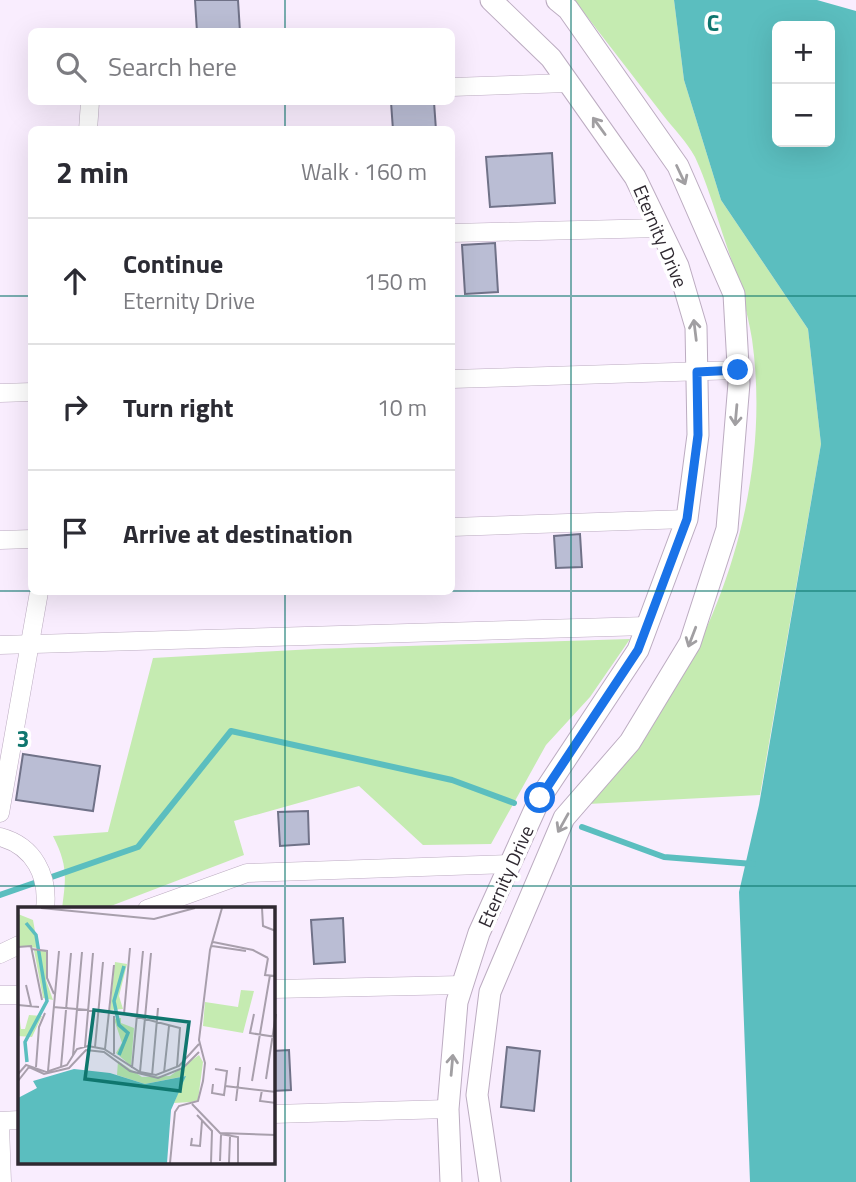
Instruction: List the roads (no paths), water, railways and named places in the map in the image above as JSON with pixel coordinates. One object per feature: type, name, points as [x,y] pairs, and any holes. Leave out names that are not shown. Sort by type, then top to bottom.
[{"type":"street","name":"Eternity Drive","points":[[451,1182],[448,1109],[457,1002],[479,933],[540,798],[638,650],[687,519],[698,435],[696,327],[678,265],[635,177],[569,83],[551,58],[491,0]]},
{"type":"street","name":"Eternity Drive","points":[[490,1182],[477,1095],[490,992],[564,818],[630,742],[690,643],[727,529],[738,370],[734,294],[678,166],[568,9],[557,0]]},
{"type":"street","points":[[455,87],[569,83]]},
{"type":"street","points":[[88,126],[90,105]]},
{"type":"street","points":[[455,233],[660,228]]},
{"type":"street","points":[[455,379],[738,370]]},
{"type":"street","points":[[0,393],[28,392]]},
{"type":"street","points":[[455,527],[687,519]]},
{"type":"street","points":[[0,540],[28,539]]},
{"type":"street","points":[[0,810],[39,595]]},
{"type":"street","points":[[0,645],[647,626]]},
{"type":"street","points":[[0,837],[19,845],[37,862],[46,886],[45,907]]},
{"type":"street","points":[[153,907],[247,873],[510,864]]},
{"type":"street","points":[[0,954],[18,945]]},
{"type":"street","points":[[275,989],[462,985]]},
{"type":"street","points":[[0,995],[18,995]]},
{"type":"street","points":[[275,1114],[448,1109]]},
{"type":"street","points":[[2,1182],[0,1123],[18,1120]]},
{"type":"waterway","points":[[0,895],[138,847],[231,731],[452,780],[514,803]]},
{"type":"waterway","points":[[582,827],[664,857],[753,864]]}]
